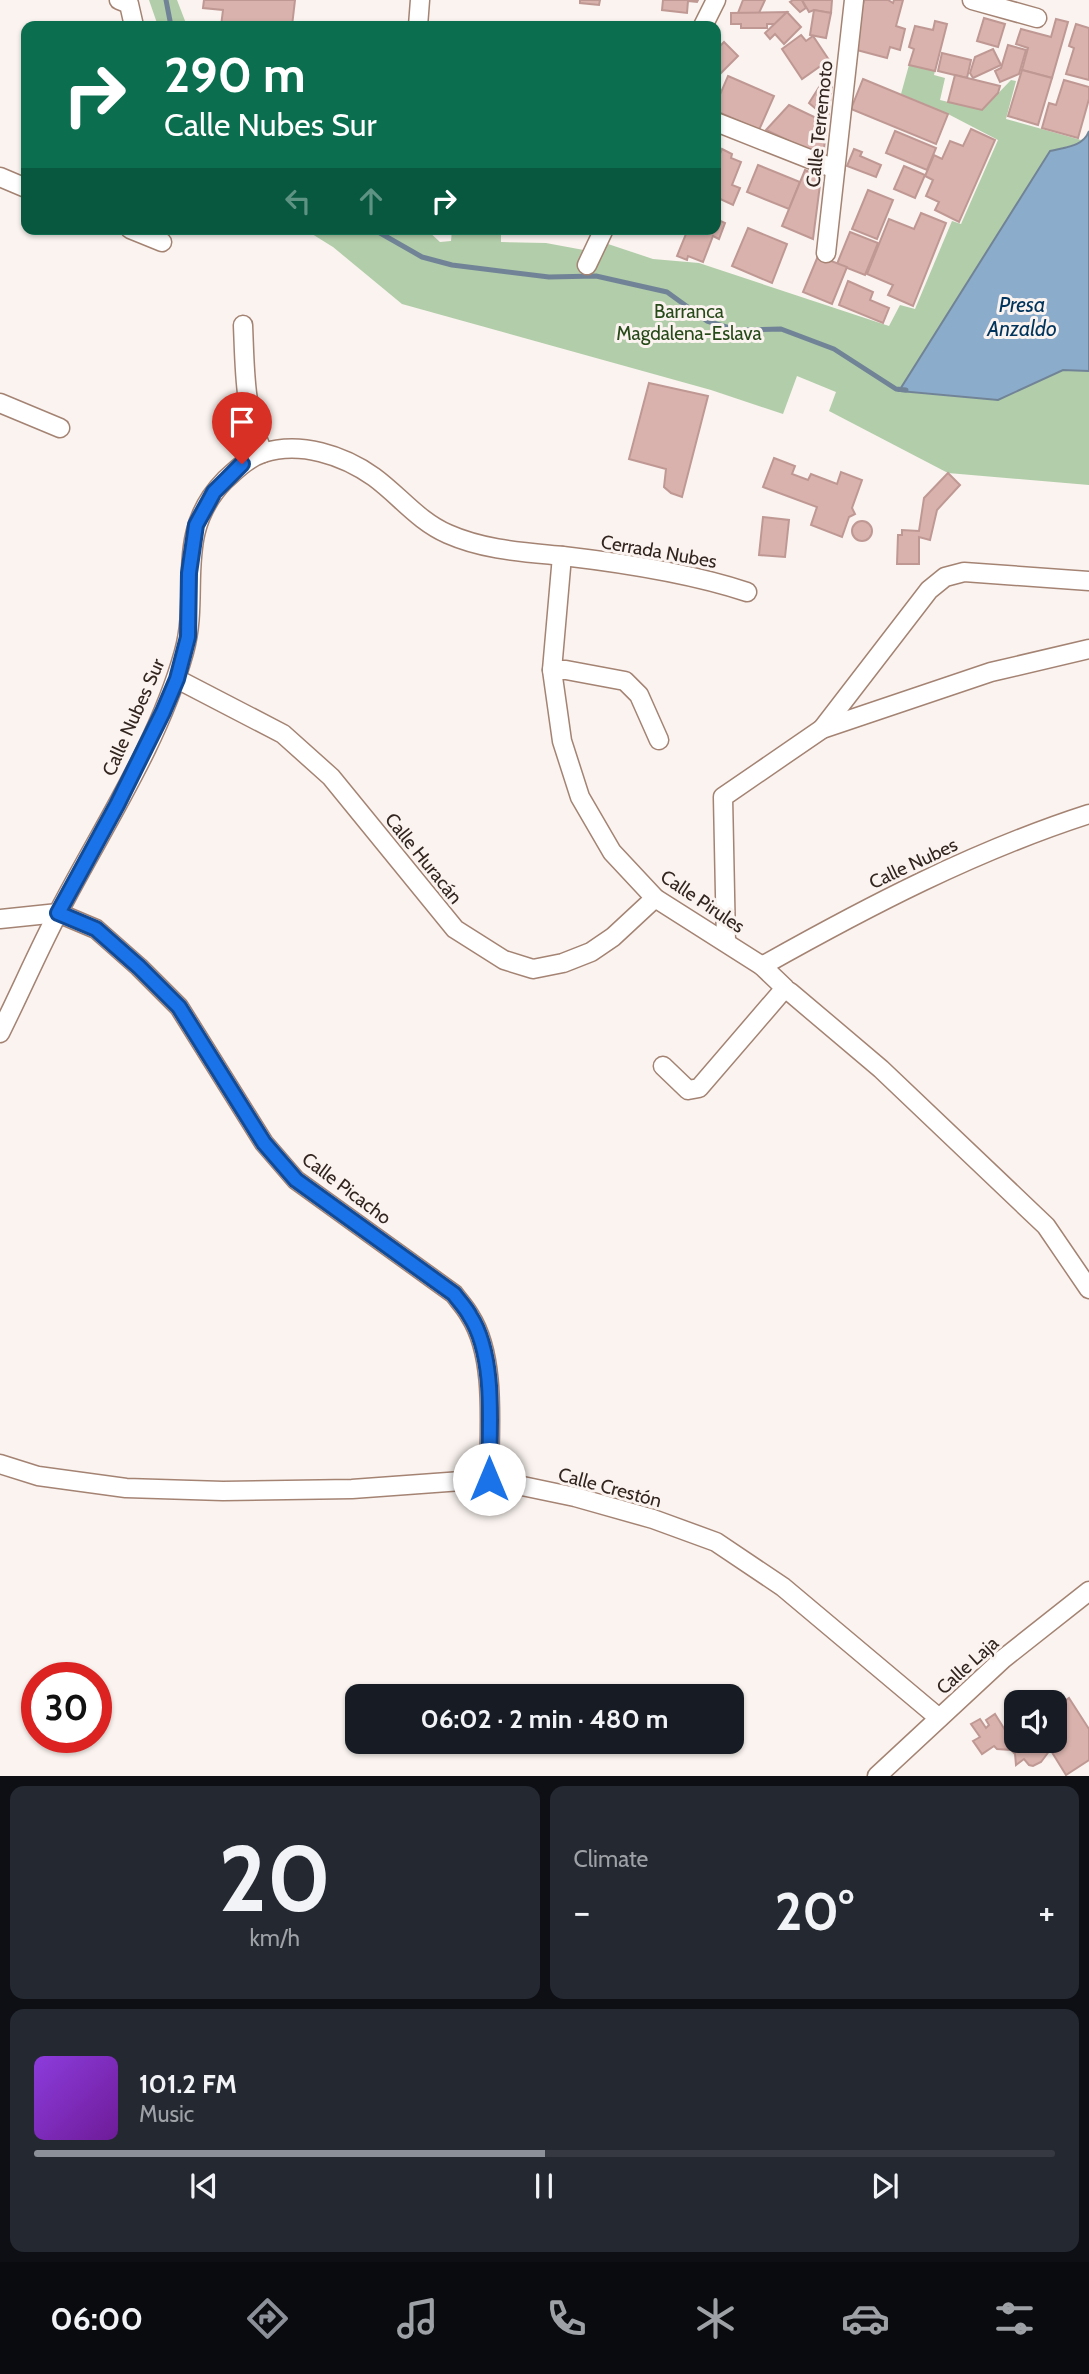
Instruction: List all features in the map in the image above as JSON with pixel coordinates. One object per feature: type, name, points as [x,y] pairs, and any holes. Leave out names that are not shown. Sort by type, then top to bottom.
[{"type":"street","points":[[119,0],[129,4],[133,21]]},
{"type":"street","points":[[418,21],[420,0]]},
{"type":"street","points":[[706,21],[716,0]]},
{"type":"street","name":"Calle Terremoto","points":[[826,253],[854,0]]},
{"type":"street","points":[[971,0],[1037,18]]},
{"type":"street","points":[[721,123],[835,169]]},
{"type":"street","points":[[0,177],[21,186]]},
{"type":"street","points":[[145,235],[162,242]]},
{"type":"street","points":[[587,265],[601,235]]},
{"type":"street","points":[[243,326],[245,382],[250,418],[263,453]]},
{"type":"street","points":[[0,403],[60,428]]},
{"type":"street","name":"Calle Nubes Sur","points":[[0,1033],[58,913],[117,805],[163,712],[177,679],[188,637],[189,573],[196,525],[214,492],[242,464],[263,453],[301,448],[340,457],[374,477],[421,520],[450,535],[507,551],[562,556]]},
{"type":"street","name":"Cerrada Nubes","points":[[562,556],[709,580],[747,592]]},
{"type":"street","name":"Calle Pirules","points":[[562,556],[552,670],[562,741],[580,797],[612,852],[655,898],[762,966],[881,1069],[1046,1226],[1089,1289]]},
{"type":"street","points":[[822,729],[929,590],[945,577],[973,572],[1089,581]]},
{"type":"street","points":[[726,942],[723,797],[822,729],[991,672],[1089,649]]},
{"type":"street","points":[[552,670],[625,681],[639,695],[659,740]]},
{"type":"street","name":"Calle Huracán","points":[[177,679],[283,734],[331,777],[455,929],[504,960],[533,969],[564,963],[591,952],[613,937],[655,898]]},
{"type":"street","name":"Calle Nubes","points":[[762,966],[865,909],[950,868],[1089,814]]},
{"type":"street","name":"Calle Picacho","points":[[0,919],[58,913],[96,929],[179,1007],[264,1143],[296,1180],[454,1294],[472,1318],[485,1354],[489,1479]]},
{"type":"street","points":[[663,1066],[688,1090],[699,1088],[788,990]]},
{"type":"street","name":"Calle Crestón","points":[[0,1464],[38,1476],[126,1488],[223,1491],[352,1489],[489,1479],[588,1500],[653,1519],[716,1542],[783,1587],[939,1718]]},
{"type":"street","name":"Calle Laja","points":[[877,1776],[1003,1659],[1089,1591]]},
{"type":"green space","points":[[149,0],[177,0],[185,21],[156,21]]},
{"type":"green space","name":"Barranca Magdalena-Eslava","points":[[909,65],[935,71],[934,75],[945,78],[940,100],[982,110],[1011,80],[1016,81],[1006,119],[1081,140],[1086,138],[1081,143],[1050,151],[899,391],[998,400],[1063,370],[1089,371],[1089,485],[948,473],[829,411],[836,392],[797,376],[783,414],[711,390],[402,304],[333,247],[314,235],[432,235],[440,242],[451,241],[452,235],[501,235],[501,242],[546,243],[589,251],[596,240],[653,259],[699,263],[889,326],[900,305],[915,309],[952,221],[961,224],[998,140],[901,94]]},
{"type":"water","name":"Presa Anzaldo","points":[[1089,131],[1089,371],[1063,370],[998,400],[899,391],[1050,151],[1078,143]]},
{"type":"building","points":[[204,0],[295,0],[293,21],[222,21],[223,10],[203,8]]},
{"type":"building","points":[[580,0],[600,0],[599,5],[580,3]]},
{"type":"building","points":[[663,0],[698,0],[688,1],[687,13],[662,10]]},
{"type":"building","points":[[743,0],[765,0],[759,13],[738,13]]},
{"type":"building","points":[[802,0],[806,8],[800,12],[790,2]]},
{"type":"building","points":[[802,0],[832,0],[831,13],[814,10],[809,12]]},
{"type":"building","points":[[864,0],[888,0],[893,3],[894,0],[903,0],[896,26],[905,29],[900,50],[890,47],[887,58],[853,49]]},
{"type":"building","points":[[814,10],[831,13],[826,38],[810,35]]},
{"type":"building","points":[[787,12],[775,24],[767,24],[767,28],[741,28],[741,24],[731,24],[731,13]]},
{"type":"building","points":[[787,12],[801,27],[784,44],[775,34],[770,39],[765,33]]},
{"type":"building","points":[[984,18],[1005,24],[998,47],[977,41]]},
{"type":"building","points":[[1056,19],[1068,22],[1052,78],[1022,70],[1028,48],[1016,44],[1021,29],[1051,37]]},
{"type":"building","points":[[935,21],[947,24],[935,71],[909,65],[914,49],[909,47],[915,26],[933,30]]},
{"type":"building","points":[[1076,24],[1089,28],[1089,80],[1066,74],[1074,48],[1069,46]]},
{"type":"building","points":[[801,35],[806,41],[813,36],[829,60],[802,79],[782,49]]},
{"type":"building","points":[[724,42],[738,56],[721,73],[721,45]]},
{"type":"building","points":[[1008,45],[1026,50],[1019,74],[1000,82],[995,71],[1001,68]]},
{"type":"building","points":[[993,49],[1001,65],[973,78],[970,73],[975,57]]},
{"type":"building","points":[[942,53],[971,60],[967,78],[938,71]]},
{"type":"building","points":[[1022,70],[1052,78],[1038,125],[1008,116]]},
{"type":"building","points":[[955,75],[1000,86],[998,93],[982,110],[948,102]]},
{"type":"building","points":[[728,76],[774,96],[759,130],[721,113],[721,92]]},
{"type":"building","points":[[863,79],[948,114],[936,144],[851,109]]},
{"type":"building","points":[[1064,80],[1089,87],[1089,99],[1078,138],[1042,128],[1049,103],[1056,105]]},
{"type":"building","points":[[821,84],[832,86],[828,119],[809,103]]},
{"type":"building","points":[[789,105],[827,123],[823,157],[766,130]]},
{"type":"building","points":[[971,129],[995,140],[959,222],[935,210],[939,202],[926,196],[933,180],[925,176],[934,155],[942,159],[950,141],[963,146]]},
{"type":"building","points":[[895,131],[936,148],[927,170],[886,153]]},
{"type":"building","points":[[722,149],[732,154],[731,158],[741,162],[732,185],[740,188],[733,205],[721,199]]},
{"type":"building","points":[[854,149],[862,152],[860,156],[881,165],[876,177],[847,166]]},
{"type":"building","points":[[758,165],[800,182],[789,209],[747,192]]},
{"type":"building","points":[[904,166],[925,175],[915,198],[894,189]]},
{"type":"building","points":[[805,170],[821,177],[813,239],[782,226]]},
{"type":"building","points":[[868,190],[893,200],[877,239],[852,229]]},
{"type":"building","points":[[921,213],[946,223],[913,306],[888,295],[893,285],[867,274],[889,219],[914,229]]},
{"type":"building","points":[[748,228],[787,244],[772,283],[732,266]]},
{"type":"building","points":[[850,232],[878,243],[865,275],[837,264]]},
{"type":"building","points":[[686,235],[720,235],[719,239],[713,236],[703,262],[688,256],[687,260],[677,256]]},
{"type":"building","points":[[818,256],[847,267],[832,304],[803,292]]},
{"type":"building","points":[[848,281],[873,292],[870,300],[889,308],[883,323],[839,305]]},
{"type":"building","points":[[649,383],[708,396],[682,497],[664,487],[666,469],[629,459]]},
{"type":"building","points":[[774,458],[795,466],[792,474],[808,480],[811,474],[837,484],[841,472],[862,480],[852,508],[855,514],[849,517],[842,537],[811,525],[817,507],[763,487]]},
{"type":"building","points":[[948,473],[960,485],[937,510],[930,540],[919,537],[919,564],[897,564],[898,535],[902,535],[902,530],[919,531],[924,498]]},
{"type":"building","points":[[763,517],[789,520],[785,557],[759,555]]},
{"type":"building","points":[[862,521],[869,524],[872,531],[869,538],[862,541],[855,538],[852,531],[855,524]]},
{"type":"building","points":[[1069,1698],[1089,1729],[1089,1760],[1066,1775],[1052,1753],[1067,1753]]},
{"type":"building","points":[[995,1714],[1004,1728],[1004,1750],[994,1746],[982,1754],[973,1741],[980,1737],[971,1724],[980,1719],[986,1728],[989,1725],[986,1720]]},
{"type":"building","points":[[1048,1753],[1041,1762],[1033,1766],[1024,1759],[1016,1765],[1015,1754]]},
{"type":"waterway","points":[[166,0],[170,21]]},
{"type":"waterway","points":[[384,235],[422,257],[452,265],[549,277],[596,276],[667,292],[707,321],[736,330],[781,329],[834,349],[896,389],[906,390]]},
{"type":"route","points":[[242,464],[214,492],[196,525],[189,573],[188,637],[177,679],[117,805],[58,913],[96,929],[179,1007],[264,1143],[296,1180],[454,1294],[472,1318],[485,1354],[489,1479]]}]
